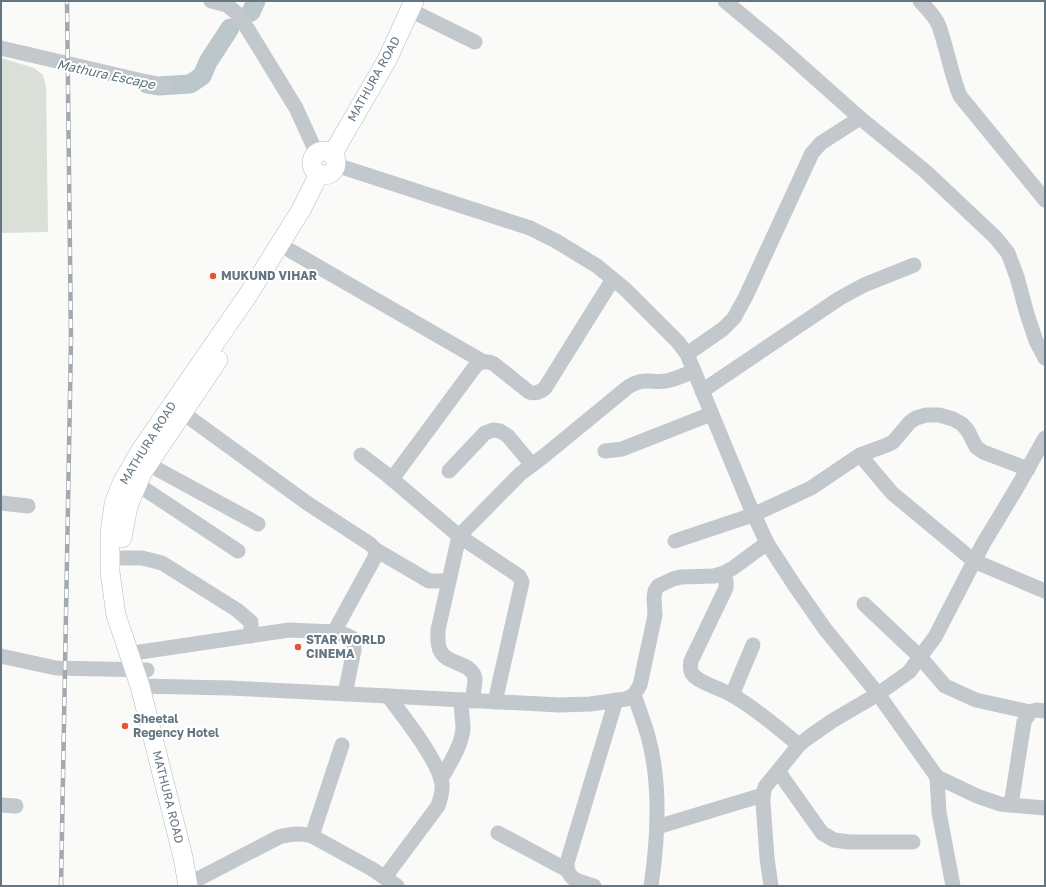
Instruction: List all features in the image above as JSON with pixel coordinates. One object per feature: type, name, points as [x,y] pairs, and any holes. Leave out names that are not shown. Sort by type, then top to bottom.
[{"type":"main road","name":"MATHURA ROAD","points":[[144,679],[140,652],[127,608],[122,571],[121,542],[128,506],[142,473],[183,413],[244,311],[301,210],[326,162],[386,60],[412,6]]},
{"type":"main road","name":"MATHURA ROAD","points":[[144,679],[116,615],[110,572],[110,533],[114,504],[122,483],[141,450],[244,311],[291,251],[314,212],[326,162]]},
{"type":"main road","points":[[144,679],[185,817],[195,884]]},
{"type":"street","points":[[211,1],[227,5],[238,15],[296,108],[326,162],[530,228],[556,241],[597,266],[613,279],[678,342],[687,354],[753,515],[767,543],[825,629],[878,694],[937,777],[977,796],[1000,804],[1045,808]]},
{"type":"street","points":[[238,1],[265,37],[285,76],[312,122],[326,162]]},
{"type":"street","points":[[920,1],[931,12],[939,26],[955,84],[960,96],[1045,200]]},
{"type":"street","points":[[733,3],[860,118],[926,171],[995,237],[1008,253],[1017,277],[1034,334],[1045,358]]},
{"type":"street","points":[[412,6],[474,42]]},
{"type":"street","points":[[1,48],[164,86]]},
{"type":"street","points":[[687,354],[723,329],[734,318],[746,296],[812,153],[821,143],[860,118]]},
{"type":"street","points":[[291,251],[482,361],[489,361],[529,392],[534,394],[541,392],[545,388],[613,279]]},
{"type":"street","points":[[702,391],[840,298],[864,285],[914,265]]},
{"type":"street","points":[[392,479],[477,364],[482,361]]},
{"type":"street","points":[[441,779],[456,752],[461,739],[466,701],[475,678],[467,667],[447,658],[441,653],[438,644],[438,630],[459,536],[520,474],[636,382],[675,380],[694,371]]},
{"type":"street","points":[[183,413],[307,503],[370,544],[376,550],[428,581],[449,581]]},
{"type":"street","points":[[604,451],[622,449],[711,414]]},
{"type":"street","points":[[675,542],[753,515],[811,488],[860,455],[893,442],[904,428],[916,418],[926,415],[939,415],[953,419],[962,424],[968,431],[976,447],[983,452],[1028,469]]},
{"type":"street","points":[[449,471],[485,433],[493,430],[500,431],[508,436],[532,465]]},
{"type":"street","points":[[771,886],[763,795],[765,786],[799,745],[809,736],[878,694],[909,672],[935,637],[982,544],[1028,469],[1045,438]]},
{"type":"street","points":[[361,455],[392,479],[449,530],[519,576],[522,582],[495,702]]},
{"type":"street","points":[[860,455],[892,493],[974,561],[1040,590],[1045,590]]},
{"type":"street","points":[[148,464],[258,524]]},
{"type":"street","points":[[137,484],[238,552]]},
{"type":"street","points":[[1,503],[28,506]]},
{"type":"street","points":[[1,656],[56,668],[229,688],[559,705],[590,704],[626,699],[634,695],[640,685],[654,615],[655,591],[658,586],[681,577],[714,576],[724,574],[767,543]]},
{"type":"street","points":[[334,632],[375,557],[376,550]]},
{"type":"street","points":[[122,558],[142,558],[162,563],[236,610],[251,622],[251,636]]},
{"type":"street","points":[[724,574],[726,581],[725,592],[691,661],[690,667],[692,674],[698,679],[732,695],[749,706],[799,745]]},
{"type":"street","points":[[864,604],[920,657],[945,686],[976,700],[1030,712],[1036,710],[1045,711]]},
{"type":"street","points":[[140,652],[289,630],[334,632],[352,638],[354,643],[354,650],[345,694]]},
{"type":"street","points":[[732,695],[753,645]]},
{"type":"street","points":[[634,695],[648,737],[657,798],[655,862],[651,886]]},
{"type":"street","points":[[384,877],[438,806],[442,794],[441,779],[437,769],[422,744],[388,696]]},
{"type":"street","points":[[594,886],[570,877],[566,870],[566,863],[616,700]]},
{"type":"street","points":[[1011,805],[1024,722],[1030,712]]},
{"type":"street","points":[[312,836],[342,745]]},
{"type":"street","points":[[778,771],[822,833],[834,840],[849,842],[913,842]]},
{"type":"street","points":[[937,777],[939,812],[953,886]]},
{"type":"street","points":[[657,827],[763,795]]},
{"type":"street","points":[[498,833],[566,870]]},
{"type":"street","points":[[195,884],[279,837],[289,834],[306,834],[312,836],[398,886]]},
{"type":"shaded area","points":[[1,58],[34,68],[43,75],[46,86],[48,232],[1,233]]},
{"type":"waterway","name":"Mathura Escape","points":[[251,12],[256,1]]},
{"type":"waterway","name":"Mathura Escape","points":[[147,84],[158,86],[190,84],[202,76],[208,62],[230,28]]},
{"type":"railway","points":[[61,886],[71,341],[67,1]]},
{"type":"place","name":"MUKUND VIHAR","points":[[213,276]]},
{"type":"place","name":"STAR WORLD CINEMA","points":[[298,647]]},
{"type":"place","name":"Sheetal Regency Hotel","points":[[125,726]]}]
